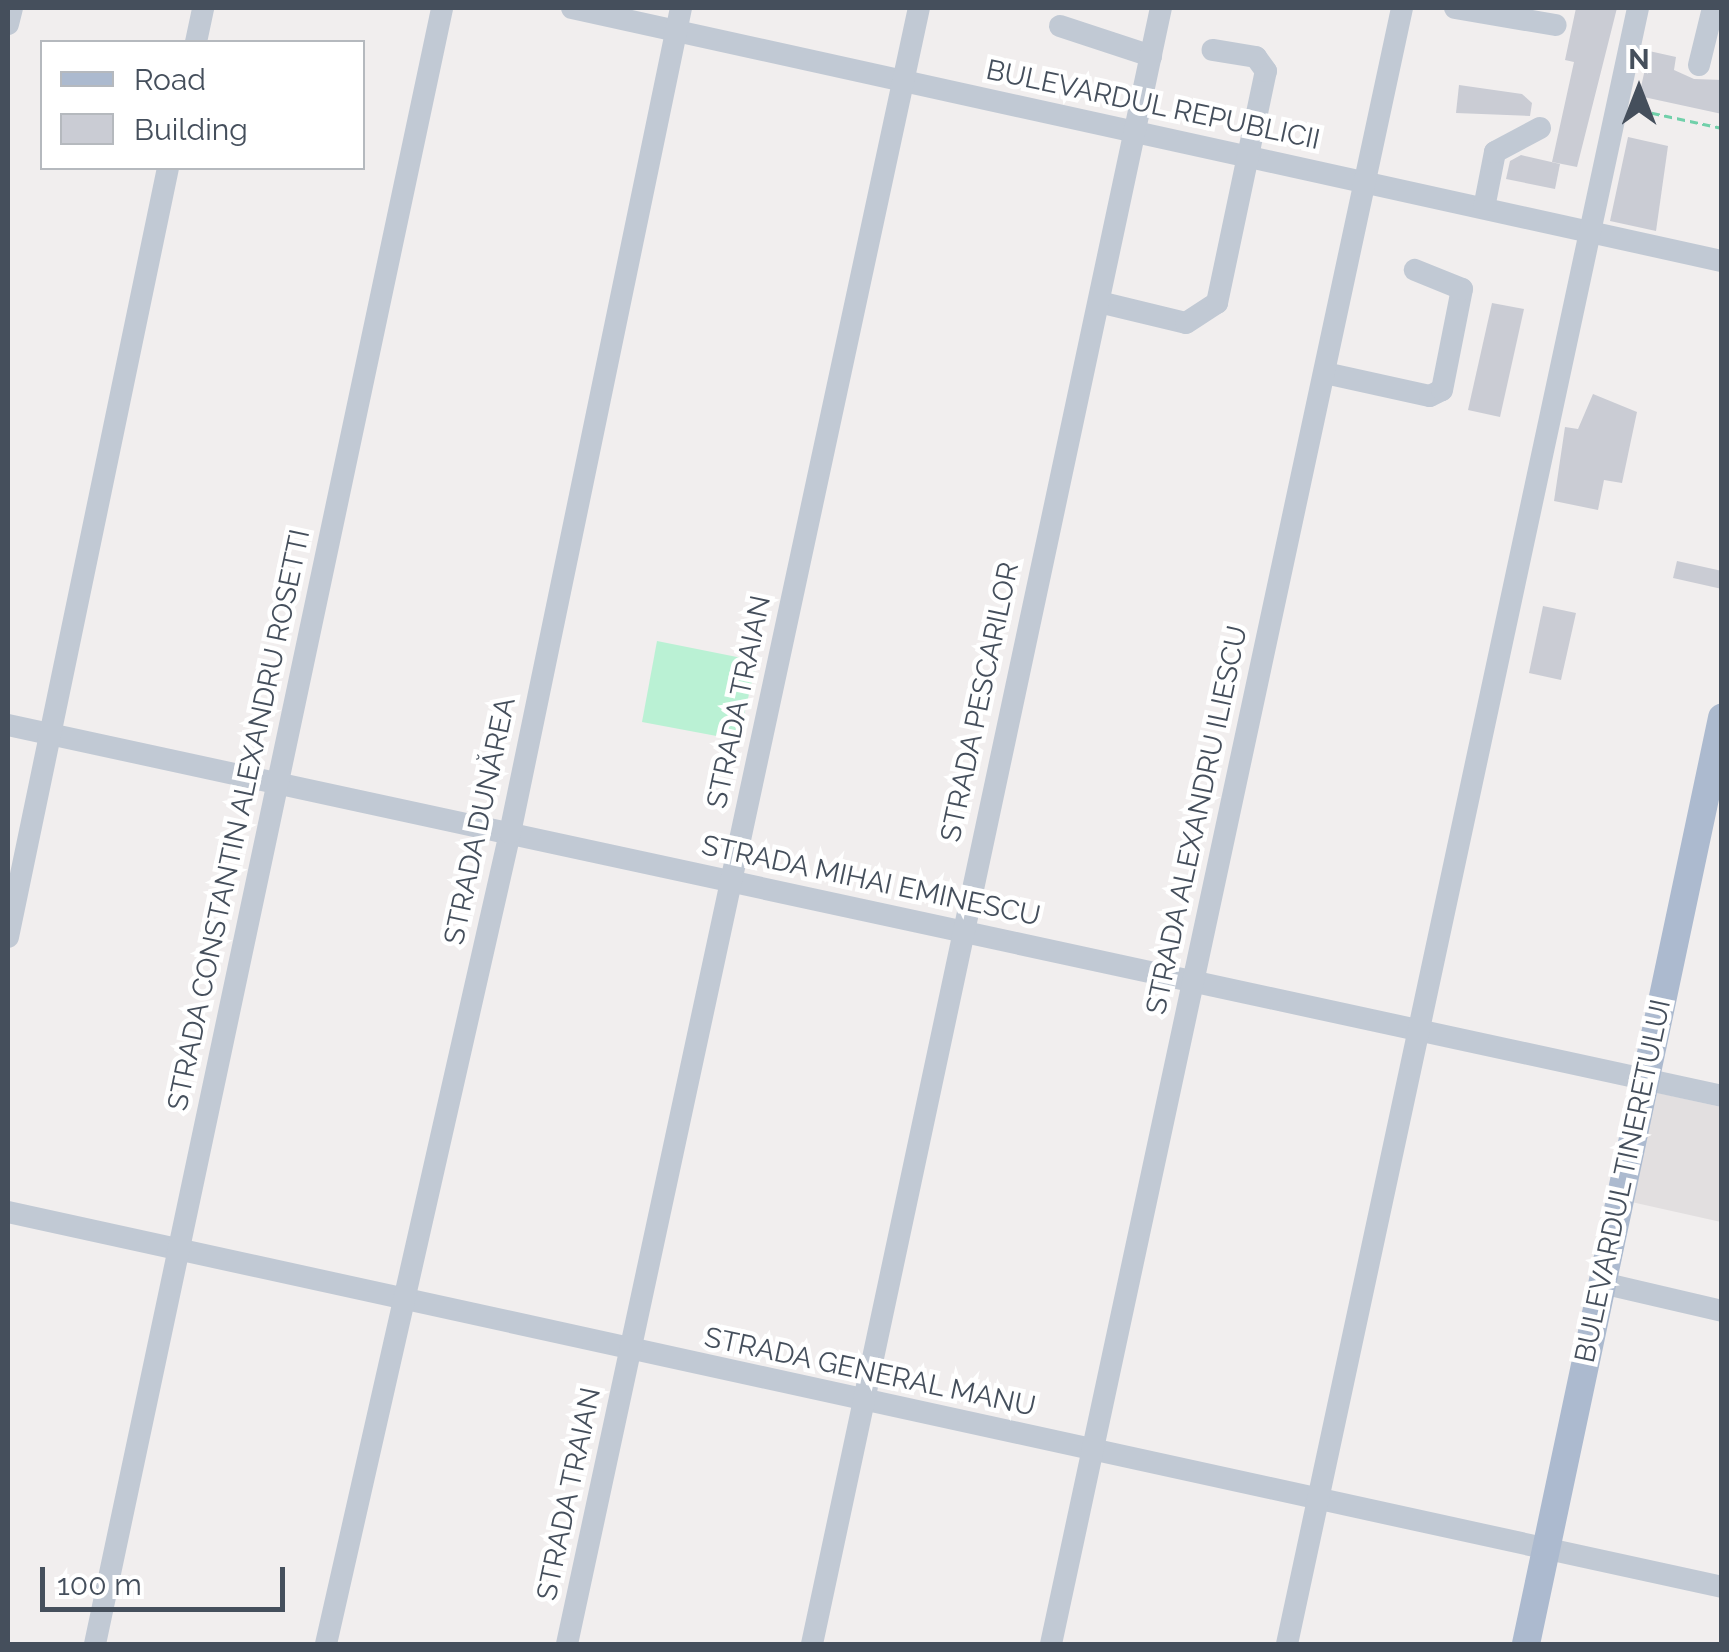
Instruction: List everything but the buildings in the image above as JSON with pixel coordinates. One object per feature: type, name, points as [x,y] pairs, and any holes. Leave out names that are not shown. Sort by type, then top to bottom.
[{"type":"main road","name":"BULEVARDUL TINERETULUI","points":[[1526,1644],[1722,718]]},
{"type":"street","points":[[8,24],[12,8]]},
{"type":"street","points":[[196,40],[203,8]]},
{"type":"street","name":"STRADA CONSTANTIN ALEXANDRU ROSETTI","points":[[96,1644],[442,8]]},
{"type":"street","name":"BULEVARDUL REPUBLICII","points":[[572,8],[679,19],[904,80],[1722,261]]},
{"type":"street","name":"STRADA TRAIAN","points":[[567,1644],[919,8]]},
{"type":"street","name":"STRADA PESCARILOR","points":[[812,1644],[961,931],[1161,8]]},
{"type":"street","name":"STRADA ALEXANDRU ILIESCU","points":[[1052,1644],[1402,8]]},
{"type":"street","points":[[1455,8],[1524,14],[1556,25]]},
{"type":"street","points":[[1287,1644],[1422,1031],[1638,8]]},
{"type":"street","points":[[1700,65],[1716,11]]},
{"type":"street","name":"STRADA DUNĂREA","points":[[326,1644],[510,833],[679,19]]},
{"type":"street","points":[[1060,26],[1151,56]]},
{"type":"street","points":[[1099,302],[1186,323],[1210,313],[1247,156],[1264,62],[1213,50]]},
{"type":"street","points":[[1484,208],[1495,152],[1540,128]]},
{"type":"street","points":[[8,937],[47,734],[168,170]]},
{"type":"street","points":[[1325,374],[1430,396],[1442,390],[1462,290],[1415,270]]},
{"type":"street","name":"STRADA MIHAI EMINESCU","points":[[8,725],[1722,1096]]},
{"type":"street","name":"STRADA GENERAL MANU","points":[[8,1212],[1092,1452],[1722,1586]]},
{"type":"street","points":[[1602,1283],[1722,1311]]},
{"type":"path","points":[[1618,105],[1722,128]]},
{"type":"shaded area","points":[[1649,1091],[1721,1107],[1721,1222],[1627,1201]]},
{"type":"green space","points":[[657,641],[757,661],[738,740],[642,722]]}]
